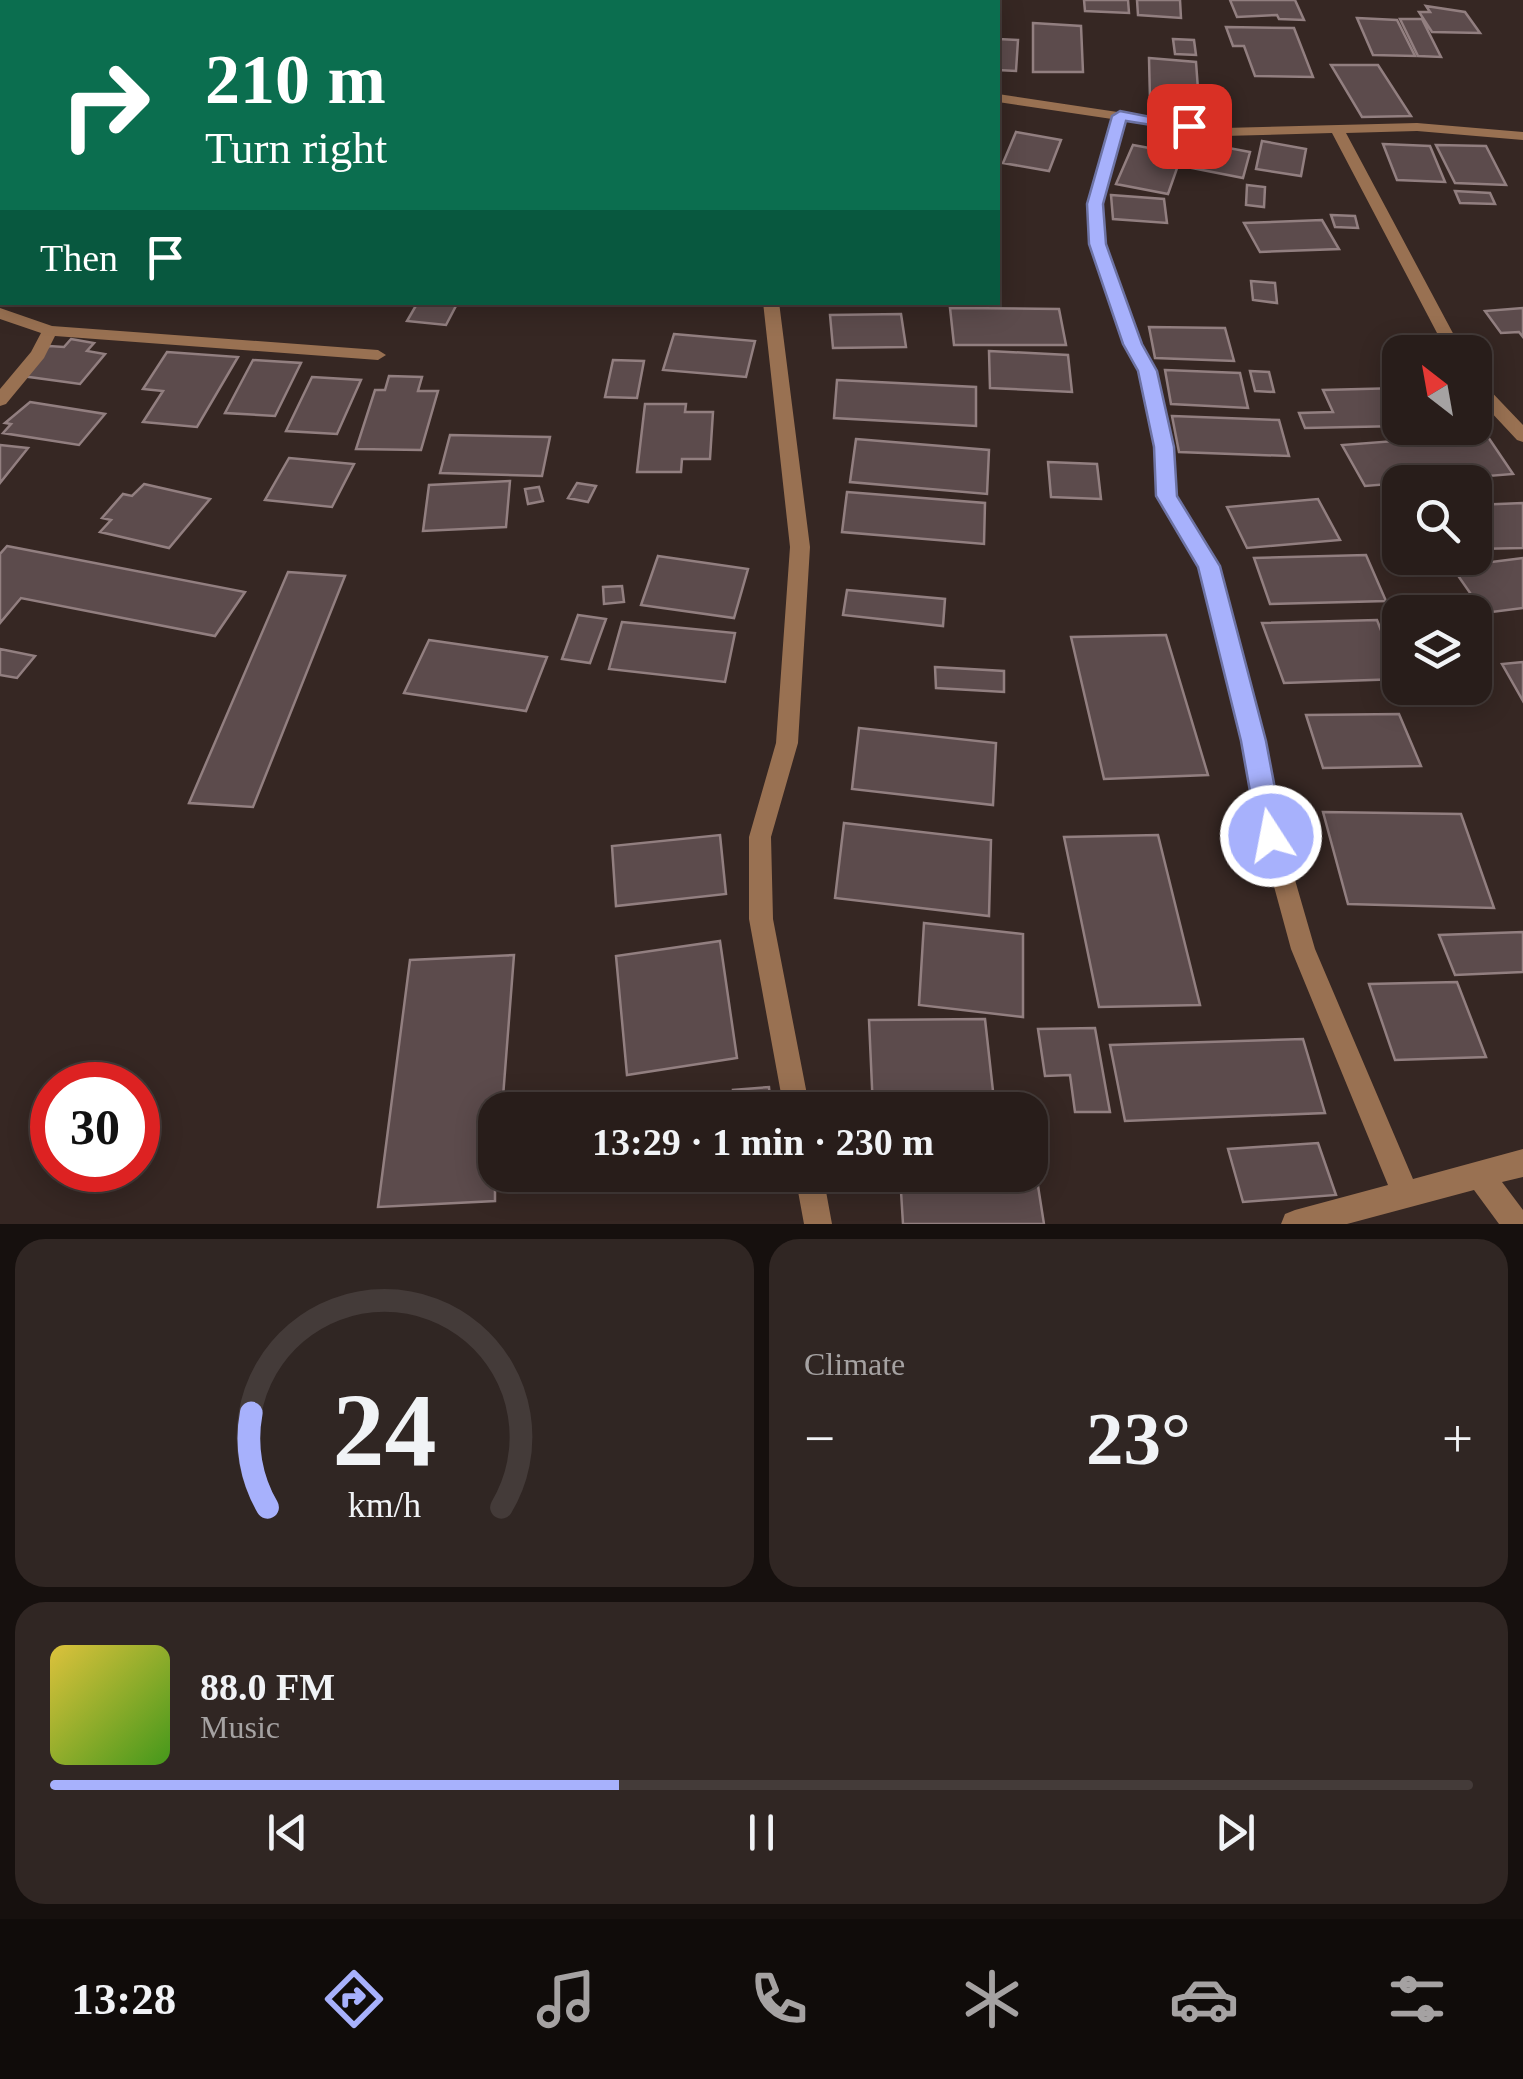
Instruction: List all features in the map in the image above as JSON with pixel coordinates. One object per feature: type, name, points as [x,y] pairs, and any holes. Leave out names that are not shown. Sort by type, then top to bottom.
[{"type":"street","points":[[1000,98],[1224,132],[1416,127],[1523,136]]},
{"type":"street","points":[[1120,116],[1095,204],[1097,244],[1133,344],[1148,371],[1164,447],[1166,496],[1209,566],[1253,741],[1271,836],[1303,949],[1405,1193]]},
{"type":"street","points":[[1337,129],[1446,335]]},
{"type":"street","points":[[772,305],[800,547],[787,744],[760,837],[761,919],[794,1092]]},
{"type":"street","points":[[0,314],[50,330],[378,355]]},
{"type":"street","points":[[0,400],[38,354],[50,330]]},
{"type":"street","points":[[1492,403],[1523,436]]},
{"type":"street","points":[[1296,1224],[1523,1163]]},
{"type":"street","points":[[1479,1174],[1516,1224]]},
{"type":"street","points":[[812,1192],[818,1224]]},
{"type":"building","points":[[1084,0],[1128,0],[1129,13],[1085,11]]},
{"type":"building","points":[[1137,0],[1180,0],[1181,18],[1138,15]]},
{"type":"building","points":[[1230,0],[1295,0],[1304,20],[1279,19],[1277,15],[1237,17]]},
{"type":"building","points":[[1426,6],[1465,12],[1480,33],[1432,32],[1419,12],[1430,12]]},
{"type":"building","points":[[1357,18],[1397,20],[1415,56],[1373,55]]},
{"type":"building","points":[[1400,19],[1422,19],[1441,57],[1418,56]]},
{"type":"building","points":[[1033,23],[1081,26],[1083,72],[1033,72]]},
{"type":"building","points":[[1226,27],[1294,28],[1313,77],[1255,76],[1244,46],[1233,46]]},
{"type":"building","points":[[1000,39],[1018,40],[1016,71],[1000,70]]},
{"type":"building","points":[[1173,39],[1194,40],[1196,55],[1175,54]]},
{"type":"building","points":[[1149,58],[1196,62],[1199,103],[1150,99]]},
{"type":"building","points":[[1331,65],[1378,65],[1411,116],[1362,117]]},
{"type":"building","points":[[1016,132],[1061,140],[1049,171],[1003,163]]},
{"type":"building","points":[[1191,141],[1250,152],[1243,178],[1182,166]]},
{"type":"building","points":[[1262,141],[1306,149],[1301,176],[1256,169]]},
{"type":"building","points":[[1383,144],[1430,146],[1445,182],[1397,180]]},
{"type":"building","points":[[1133,145],[1182,154],[1168,194],[1116,184]]},
{"type":"building","points":[[1436,145],[1486,146],[1506,185],[1455,183]]},
{"type":"building","points":[[1247,185],[1265,187],[1264,207],[1246,205]]},
{"type":"building","points":[[1455,191],[1490,193],[1495,204],[1460,203]]},
{"type":"building","points":[[1111,195],[1164,199],[1167,223],[1113,219]]},
{"type":"building","points":[[1331,215],[1355,216],[1358,228],[1335,227]]},
{"type":"building","points":[[1322,220],[1339,249],[1260,252],[1244,223]]},
{"type":"building","points":[[1251,281],[1275,283],[1277,303],[1253,300]]},
{"type":"building","points":[[416,305],[456,305],[446,325],[407,321]]},
{"type":"building","points":[[950,308],[1059,309],[1066,345],[954,345]]},
{"type":"building","points":[[1523,308],[1523,337],[1519,332],[1501,333],[1485,311]]},
{"type":"building","points":[[901,314],[906,347],[833,348],[830,315]]},
{"type":"building","points":[[1149,327],[1225,328],[1234,361],[1155,358]]},
{"type":"building","points":[[674,334],[755,341],[746,377],[663,370]]},
{"type":"building","points":[[71,339],[94,343],[87,351],[105,354],[80,384],[22,376],[49,346],[64,347]]},
{"type":"building","points":[[989,351],[1068,355],[1072,392],[990,388]]},
{"type":"building","points":[[167,352],[238,357],[197,427],[143,422],[163,391],[143,389]]},
{"type":"building","points":[[253,360],[301,363],[275,416],[225,413]]},
{"type":"building","points":[[613,360],[644,361],[637,398],[605,397]]},
{"type":"building","points":[[1165,370],[1240,373],[1248,408],[1171,404]]},
{"type":"building","points":[[1250,371],[1269,372],[1274,392],[1255,391]]},
{"type":"building","points":[[389,376],[422,377],[418,391],[438,391],[421,450],[356,449],[375,390],[385,390]]},
{"type":"building","points":[[312,377],[361,380],[337,434],[286,431]]},
{"type":"building","points":[[837,380],[976,387],[976,426],[834,418]]},
{"type":"building","points":[[1382,388],[1382,426],[1305,428],[1299,413],[1333,412],[1323,390]]},
{"type":"building","points":[[30,402],[105,414],[79,445],[3,433],[11,424],[5,423]]},
{"type":"building","points":[[645,404],[686,404],[685,412],[713,412],[710,459],[682,459],[681,472],[637,472]]},
{"type":"building","points":[[1172,416],[1279,420],[1289,456],[1179,452]]},
{"type":"building","points":[[450,435],[550,437],[542,476],[440,473]]},
{"type":"building","points":[[856,439],[989,450],[987,494],[850,482]]},
{"type":"building","points":[[1492,443],[1513,474],[1492,476],[1492,465],[1382,465],[1382,485],[1365,486],[1342,445]]},
{"type":"building","points":[[0,445],[28,448],[0,483]]},
{"type":"building","points":[[289,458],[354,464],[332,507],[265,500]]},
{"type":"building","points":[[1048,462],[1097,464],[1101,499],[1051,497]]},
{"type":"building","points":[[510,481],[506,527],[423,531],[429,485]]},
{"type":"building","points":[[577,483],[596,486],[588,502],[568,498]]},
{"type":"building","points":[[144,484],[210,499],[169,548],[100,532],[111,520],[102,518],[123,494],[132,496]]},
{"type":"building","points":[[539,487],[543,501],[528,504],[525,489]]},
{"type":"building","points":[[847,492],[985,503],[984,544],[842,532]]},
{"type":"building","points":[[1318,499],[1340,540],[1247,548],[1227,507]]},
{"type":"building","points":[[1523,503],[1523,548],[1492,549],[1492,504]]},
{"type":"building","points":[[7,546],[245,592],[215,636],[21,598],[0,623],[0,554]]},
{"type":"building","points":[[1366,555],[1383,595],[1382,601],[1270,604],[1254,558]]},
{"type":"building","points":[[658,556],[748,569],[734,618],[641,605]]},
{"type":"building","points":[[1523,558],[1523,608],[1492,612],[1492,595],[1471,595],[1458,575],[1492,575],[1492,562]]},
{"type":"building","points":[[288,572],[345,576],[253,807],[189,803]]},
{"type":"building","points":[[622,586],[624,602],[604,604],[603,587]]},
{"type":"building","points":[[847,590],[945,599],[943,626],[843,615]]},
{"type":"building","points":[[578,615],[606,619],[590,663],[562,659]]},
{"type":"building","points":[[1377,620],[1382,633],[1382,680],[1284,683],[1262,623]]},
{"type":"building","points":[[622,622],[735,633],[725,682],[609,669]]},
{"type":"building","points":[[1166,635],[1208,775],[1104,779],[1071,637]]},
{"type":"building","points":[[429,640],[547,657],[526,711],[404,693]]},
{"type":"building","points":[[0,649],[35,656],[17,678],[0,675]]},
{"type":"building","points":[[1523,662],[1523,701],[1502,664]]},
{"type":"building","points":[[935,667],[1004,671],[1004,692],[936,688]]},
{"type":"building","points":[[1399,714],[1421,766],[1323,768],[1306,715]]},
{"type":"building","points":[[859,728],[996,743],[993,805],[852,789]]},
{"type":"building","points":[[1323,812],[1461,814],[1494,908],[1348,904]]},
{"type":"building","points":[[844,823],[991,840],[989,916],[835,898]]},
{"type":"building","points":[[720,835],[726,894],[616,906],[612,846]]},
{"type":"building","points":[[1158,835],[1200,1005],[1099,1007],[1064,837]]},
{"type":"building","points":[[924,923],[1023,934],[1023,1017],[919,1005]]},
{"type":"building","points":[[1523,932],[1523,972],[1455,975],[1439,935]]},
{"type":"building","points":[[720,941],[737,1058],[627,1075],[616,956]]},
{"type":"building","points":[[514,955],[503,1092],[478,1092],[478,1192],[495,1192],[495,1201],[378,1207],[410,960]]},
{"type":"building","points":[[1457,982],[1486,1057],[1395,1060],[1369,984]]},
{"type":"building","points":[[985,1019],[993,1092],[872,1092],[869,1020]]},
{"type":"building","points":[[1095,1028],[1110,1112],[1075,1112],[1070,1075],[1045,1076],[1038,1029]]},
{"type":"building","points":[[1303,1039],[1325,1113],[1125,1121],[1110,1045]]},
{"type":"building","points":[[769,1087],[769,1092],[733,1092]]},
{"type":"building","points":[[1318,1143],[1336,1195],[1243,1202],[1228,1149]]},
{"type":"building","points":[[901,1192],[1039,1192],[1044,1224],[903,1224]]},
{"type":"route","points":[[1189,126],[1120,116],[1095,204],[1097,244],[1133,344],[1148,371],[1164,447],[1166,496],[1209,566],[1253,741],[1271,836]]}]
